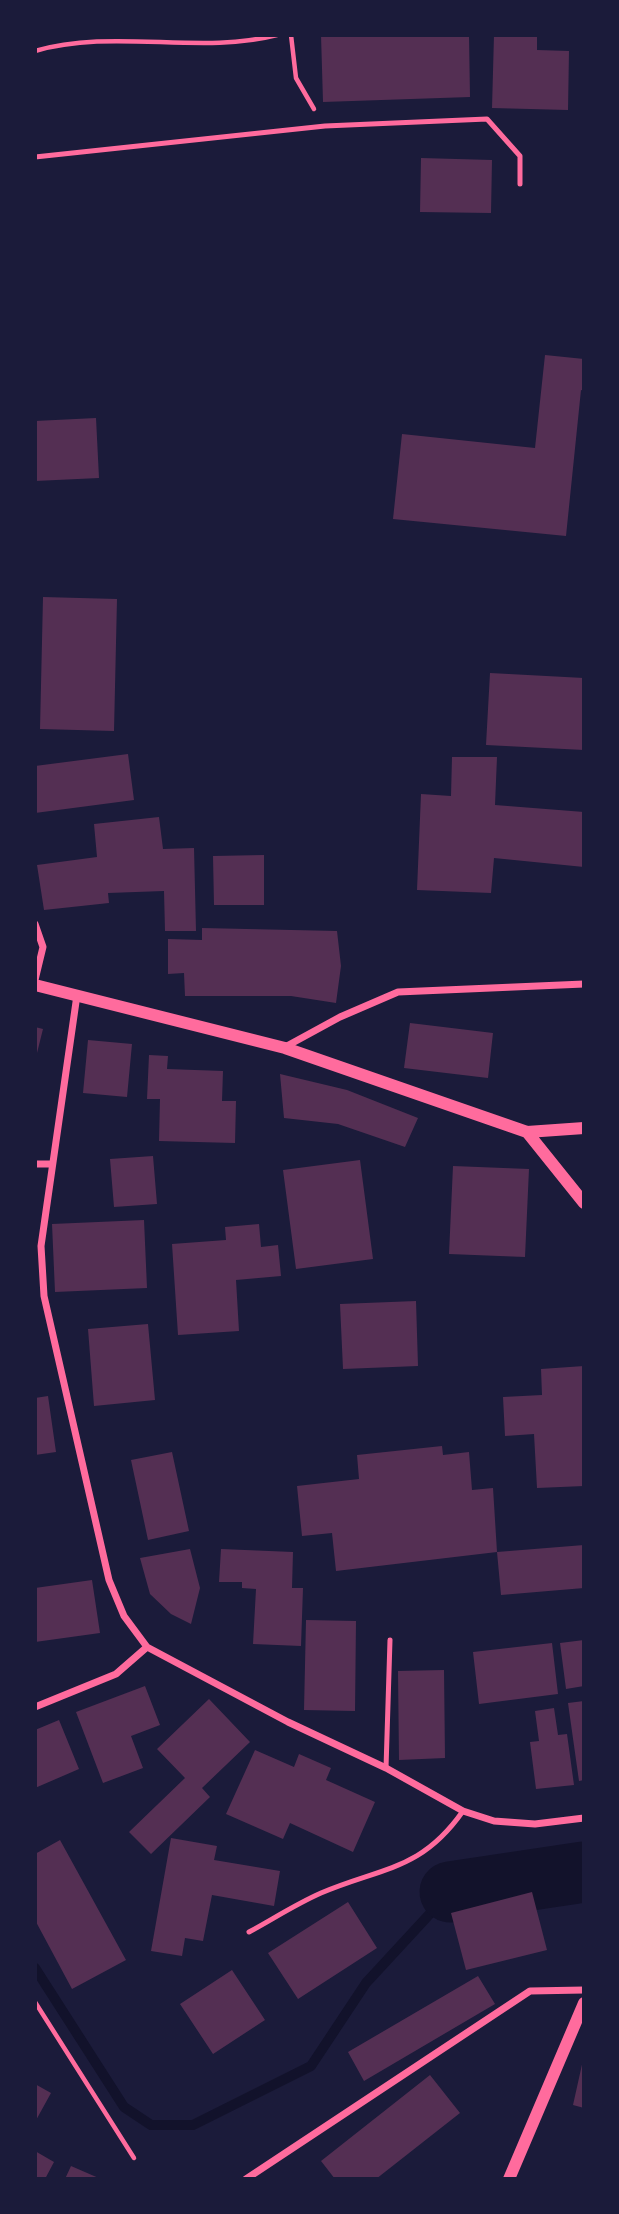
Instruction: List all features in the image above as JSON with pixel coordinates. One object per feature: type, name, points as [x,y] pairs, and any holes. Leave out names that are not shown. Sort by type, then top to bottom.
[{"type":"street","points":[[35,924],[43,947],[35,982],[285,1048],[527,1132],[584,1128]]},
{"type":"street","points":[[285,1048],[340,1017],[398,992],[584,984]]},
{"type":"street","points":[[77,995],[41,1246],[44,1296],[109,1580],[124,1616],[147,1647],[288,1722],[386,1768],[463,1811],[494,1821],[535,1824],[584,1818]]},
{"type":"street","points":[[527,1132],[584,1203]]},
{"type":"street","points":[[35,1164],[51,1164]]},
{"type":"street","points":[[35,1707],[116,1674],[147,1647]]},
{"type":"street","points":[[246,2179],[530,1991],[584,1990]]},
{"type":"street","points":[[509,2179],[584,2003]]},
{"type":"lane","points":[[35,157],[325,126],[487,119],[520,156],[520,184]]},
{"type":"lane","points":[[386,1768],[390,1640]]},
{"type":"lane","points":[[249,1932],[320,1894],[420,1857],[449,1832],[463,1811]]},
{"type":"path","points":[[35,51],[134,40],[252,42],[276,35]]},
{"type":"path","points":[[291,35],[296,78],[325,126]]},
{"type":"path","points":[[35,2002],[134,2158]]},
{"type":"building","points":[[321,35],[469,35],[470,97],[323,102]]},
{"type":"building","points":[[494,35],[537,35],[537,50],[569,51],[568,110],[492,108]]},
{"type":"building","points":[[421,158],[492,160],[491,213],[420,212]]},
{"type":"building","points":[[545,355],[584,359],[584,391],[581,390],[566,536],[393,519],[402,434],[535,448]]},
{"type":"building","points":[[96,418],[99,478],[35,481],[35,421]]},
{"type":"building","points":[[43,597],[117,599],[114,731],[40,729]]},
{"type":"building","points":[[490,673],[584,678],[584,750],[486,745]]},
{"type":"building","points":[[128,754],[134,800],[35,813],[35,766]]},
{"type":"building","points":[[452,757],[497,757],[495,805],[584,812],[584,867],[494,858],[491,893],[417,890],[421,794],[451,796]]},
{"type":"building","points":[[159,817],[163,849],[194,848],[196,931],[165,931],[164,891],[108,893],[109,903],[44,910],[37,865],[97,857],[94,824]]},
{"type":"building","points":[[264,855],[264,905],[214,905],[213,856]]},
{"type":"building","points":[[202,928],[337,931],[341,966],[336,1003],[291,996],[185,996],[184,973],[168,974],[168,939],[202,940]]},
{"type":"building","points":[[410,1023],[493,1033],[488,1078],[404,1068]]},
{"type":"building","points":[[35,1027],[43,1029],[36,1057],[35,1057]]},
{"type":"building","points":[[88,1040],[132,1044],[127,1097],[83,1093]]},
{"type":"building","points":[[149,1055],[168,1056],[167,1069],[223,1071],[222,1101],[236,1101],[235,1143],[159,1141],[160,1099],[147,1099]]},
{"type":"building","points":[[280,1074],[347,1090],[418,1118],[405,1147],[338,1124],[284,1118]]},
{"type":"building","points":[[153,1156],[157,1204],[114,1207],[110,1159]]},
{"type":"building","points":[[360,1160],[373,1259],[296,1269],[283,1170]]},
{"type":"building","points":[[453,1166],[529,1169],[525,1257],[449,1254]]},
{"type":"building","points":[[144,1220],[147,1288],[55,1292],[52,1224]]},
{"type":"building","points":[[259,1224],[261,1247],[278,1245],[281,1276],[236,1280],[239,1331],[178,1335],[172,1244],[226,1240],[225,1227]]},
{"type":"building","points":[[416,1301],[418,1366],[343,1369],[340,1304]]},
{"type":"building","points":[[148,1324],[155,1400],[94,1406],[88,1329]]},
{"type":"building","points":[[584,1366],[584,1486],[537,1488],[534,1434],[505,1436],[503,1397],[542,1395],[541,1369]]},
{"type":"building","points":[[48,1396],[56,1452],[35,1455],[35,1398]]},
{"type":"building","points":[[442,1446],[443,1455],[469,1452],[472,1490],[493,1488],[497,1552],[336,1571],[332,1533],[302,1536],[297,1486],[359,1479],[357,1455]]},
{"type":"building","points":[[172,1452],[189,1531],[148,1540],[131,1460]]},
{"type":"building","points":[[584,1545],[584,1588],[501,1595],[497,1552]]},
{"type":"building","points":[[190,1549],[200,1588],[191,1624],[171,1614],[150,1594],[140,1558]]},
{"type":"building","points":[[221,1549],[293,1552],[292,1588],[303,1588],[301,1646],[253,1644],[256,1589],[242,1588],[242,1582],[219,1582]]},
{"type":"building","points":[[92,1580],[100,1633],[35,1642],[35,1588]]},
{"type":"building","points":[[306,1620],[356,1621],[355,1711],[304,1710]]},
{"type":"building","points":[[584,1640],[584,1686],[566,1689],[560,1643]]},
{"type":"building","points":[[552,1643],[558,1694],[479,1704],[473,1652]]},
{"type":"building","points":[[444,1670],[445,1758],[399,1760],[398,1671]]},
{"type":"building","points":[[145,1686],[160,1725],[131,1736],[143,1768],[103,1783],[76,1712]]},
{"type":"building","points":[[209,1699],[250,1742],[202,1788],[210,1797],[151,1854],[129,1832],[185,1778],[157,1749]]},
{"type":"building","points":[[584,1701],[584,1780],[579,1781],[568,1703]]},
{"type":"building","points":[[554,1708],[558,1735],[567,1734],[574,1785],[536,1789],[530,1742],[539,1741],[535,1711]]},
{"type":"building","points":[[59,1720],[79,1769],[35,1788],[35,1730]]},
{"type":"building","points":[[255,1750],[294,1767],[299,1754],[331,1768],[326,1780],[375,1802],[353,1852],[290,1823],[283,1839],[226,1814]]},
{"type":"building","points":[[171,1838],[217,1846],[214,1860],[280,1871],[274,1906],[212,1895],[203,1941],[185,1938],[182,1956],[151,1951]]},
{"type":"building","points":[[60,1840],[126,1960],[72,1989],[35,1920],[35,1854]]},
{"type":"building","points":[[532,1892],[547,1950],[466,1970],[451,1913]]},
{"type":"building","points":[[348,1902],[377,1948],[298,1999],[268,1953]]},
{"type":"building","points":[[232,1970],[265,2020],[213,2054],[180,2004]]},
{"type":"building","points":[[478,1976],[495,2004],[364,2081],[348,2052]]},
{"type":"building","points":[[584,2060],[584,2108],[573,2105]]},
{"type":"building","points":[[430,2075],[460,2113],[376,2179],[335,2179],[321,2161]]},
{"type":"building","points":[[35,2084],[51,2093],[35,2122]]},
{"type":"building","points":[[35,2151],[54,2162],[45,2179],[35,2179]]},
{"type":"building","points":[[71,2166],[101,2179],[65,2179]]},
{"type":"waterway","points":[[450,1892],[584,1872]]},
{"type":"waterway","points":[[35,1968],[124,2107],[151,2125],[193,2125],[311,2066],[366,1983],[450,1892]]}]
